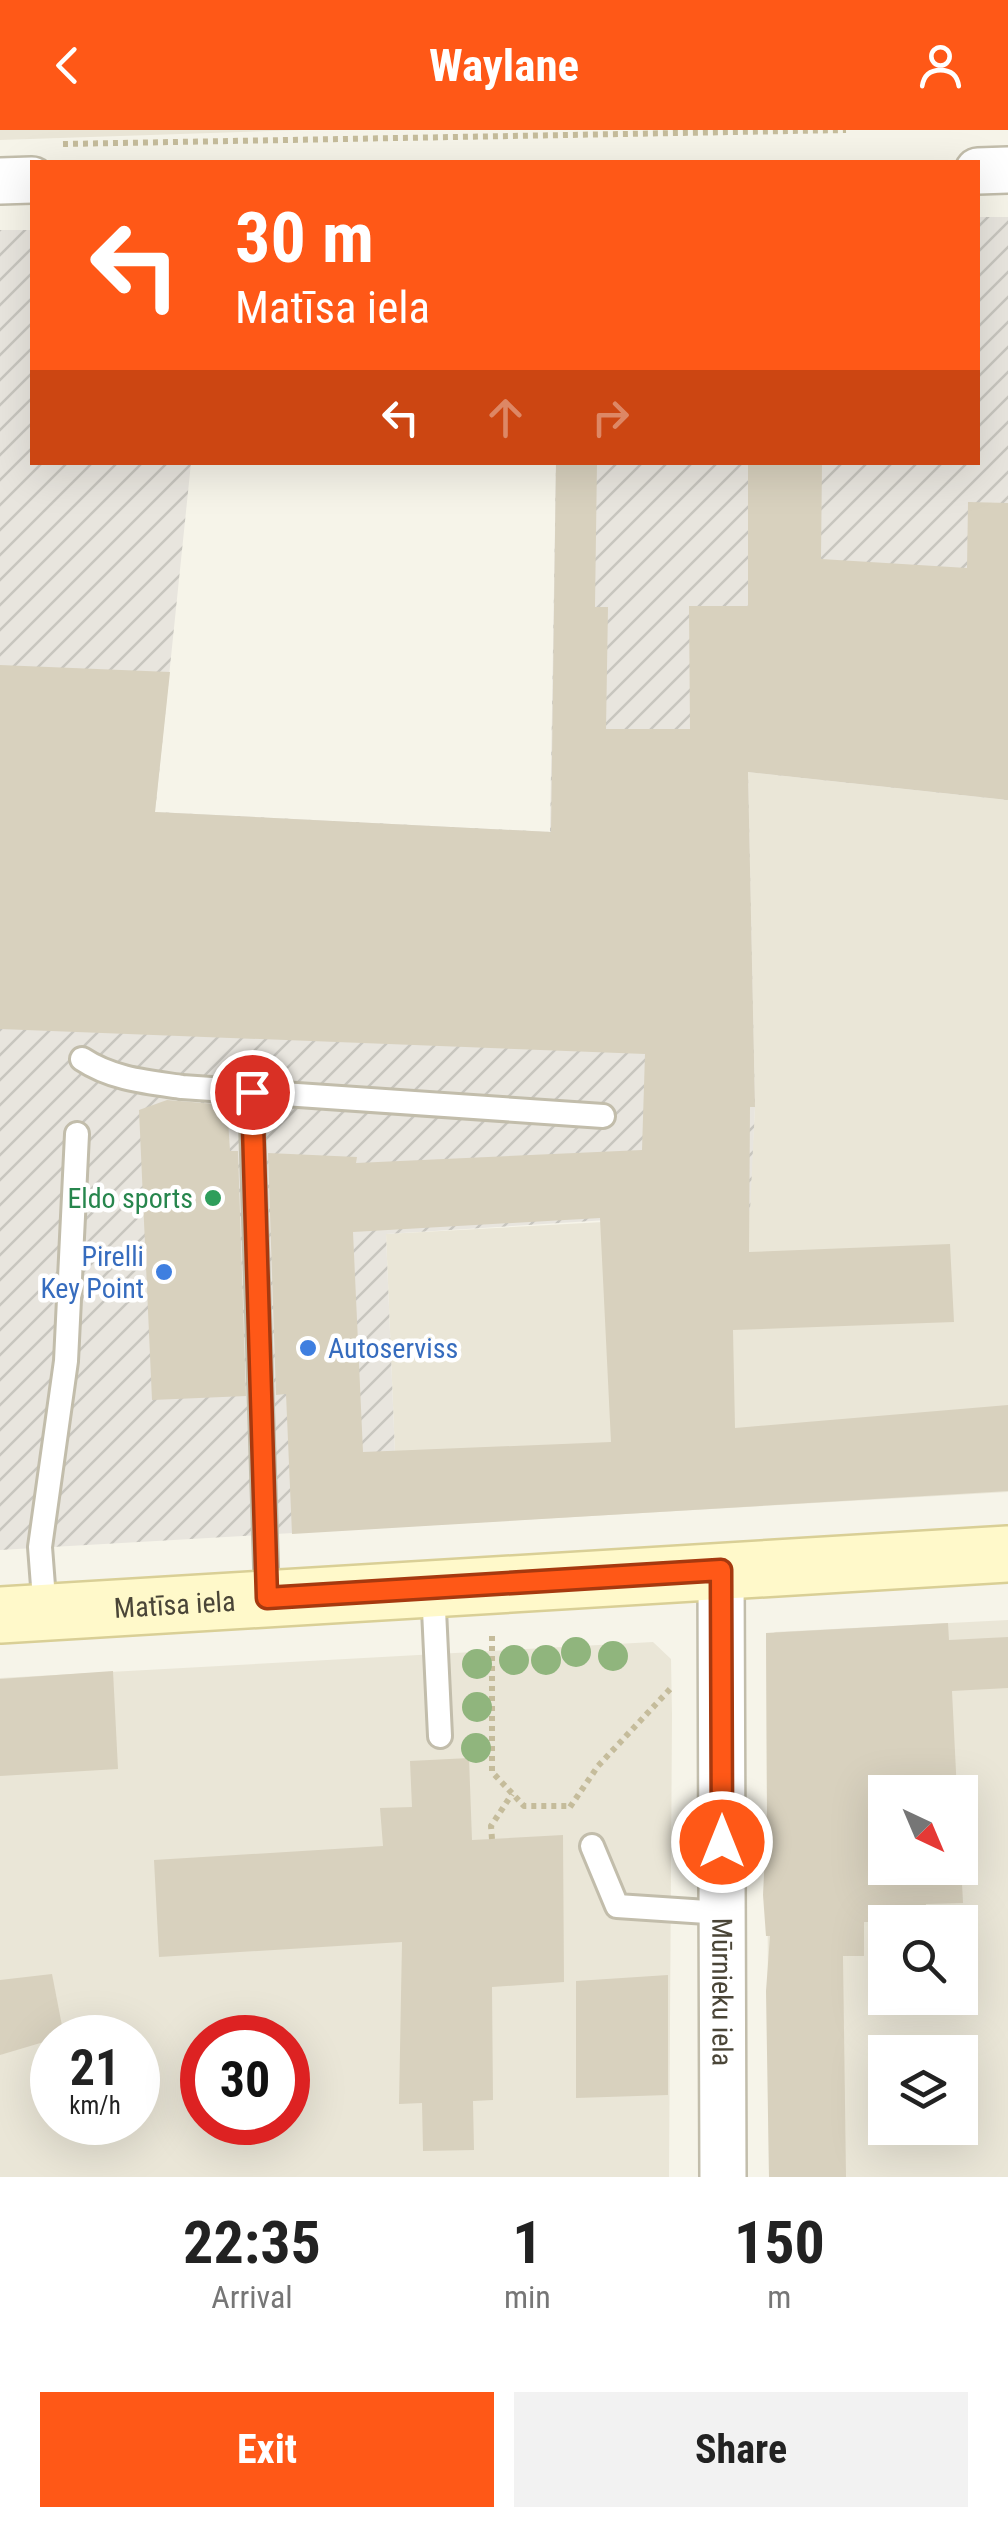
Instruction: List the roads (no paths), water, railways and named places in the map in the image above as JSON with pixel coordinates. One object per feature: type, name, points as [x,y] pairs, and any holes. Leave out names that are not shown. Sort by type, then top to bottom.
[{"type":"street","points":[[980,170],[1008,170]]},
{"type":"street","points":[[0,180],[30,180]]},
{"type":"street","name":"Matīsa iela","points":[[23,1613],[267,1598],[434,1614],[721,1570],[1008,1554]]},
{"type":"street","name":"Mūrnieku iela","points":[[721,1570],[723,2177]]},
{"type":"lane","points":[[82,1060],[99,1070],[140,1081],[603,1116]]},
{"type":"lane","points":[[252,1092],[267,1598]]},
{"type":"lane","points":[[23,1613],[40,1547],[66,1361],[77,1134]]},
{"type":"lane","points":[[434,1614],[440,1736]]},
{"type":"lane","points":[[592,1846],[616,1906],[722,1913]]},
{"type":"place","name":"Eldo sports","points":[[213,1198]]},
{"type":"place","name":"Pirelli Key Point","points":[[164,1272]]},
{"type":"place","name":"Autoserviss","points":[[308,1348]]}]
